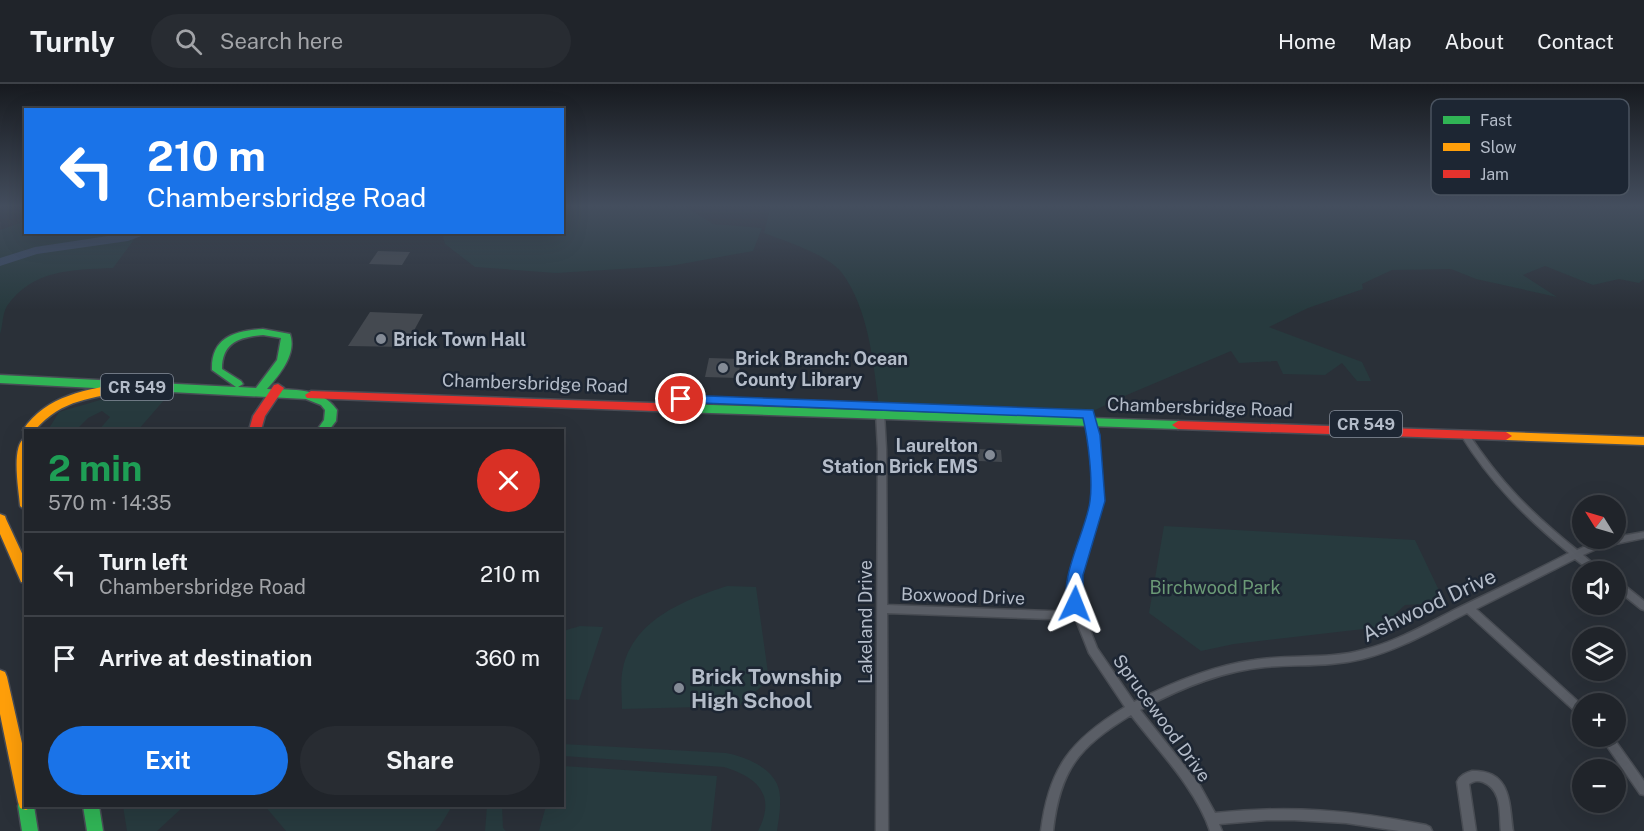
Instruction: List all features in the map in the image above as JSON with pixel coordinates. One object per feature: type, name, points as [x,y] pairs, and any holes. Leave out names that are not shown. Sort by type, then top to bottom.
[{"type":"main road","points":[[237,384],[217,370],[215,360],[218,350],[232,339],[251,331],[277,330],[286,336],[288,345],[286,355],[269,389],[255,429]]},
{"type":"main road","name":"Chambersbridge Road","points":[[0,379],[46,376],[237,384],[295,393],[880,413],[1090,417],[1644,441]]},
{"type":"main road","name":"Chambersbridge Road","points":[[0,379],[126,387],[269,389],[1644,434]]},
{"type":"main road","points":[[30,429],[45,409],[62,400],[126,387]]},
{"type":"main road","points":[[295,393],[321,400],[329,406],[330,421],[324,429]]},
{"type":"main road","points":[[24,448],[22,454],[24,480]]},
{"type":"main road","points":[[0,519],[24,573]]},
{"type":"main road","points":[[0,677],[24,794]]},
{"type":"main road","points":[[26,807],[30,831]]},
{"type":"main road","points":[[91,807],[95,831]]},
{"type":"street","name":"Lakeland Drive","points":[[880,413],[882,831]]},
{"type":"street","name":"Sprucewood Drive","points":[[1090,417],[1094,435],[1097,501],[1076,575],[1075,604],[1093,650],[1132,708],[1195,788],[1216,831]]},
{"type":"street","points":[[1465,435],[1485,467],[1520,507],[1585,561]]},
{"type":"street","name":"Ashwood Drive","points":[[1047,831],[1050,800],[1067,764],[1077,749],[1109,722],[1132,708],[1214,672],[1255,664],[1339,659],[1398,644],[1576,554],[1599,544],[1644,536]]},
{"type":"street","points":[[1626,592],[1644,606]]},
{"type":"street","points":[[1468,608],[1572,702]]},
{"type":"street","name":"Boxwood Drive","points":[[882,609],[1079,616]]},
{"type":"street","points":[[1613,747],[1644,790]]},
{"type":"street","points":[[1470,831],[1463,782],[1467,777],[1473,775],[1488,780],[1502,793],[1507,831]]},
{"type":"street","points":[[1212,819],[1255,813],[1301,812],[1350,816],[1426,831]]},
{"type":"green space","points":[[0,240],[134,240],[113,268],[68,271],[41,278],[29,285],[7,306],[0,334]]},
{"type":"green space","points":[[444,240],[757,240],[753,251],[670,266],[556,273],[475,267],[445,244]]},
{"type":"green space","points":[[782,240],[1644,240],[1644,279],[1639,283],[1619,279],[1593,285],[1545,266],[1523,275],[1557,297],[1476,279],[1451,269],[1392,270],[1362,284],[1363,289],[1308,308],[1269,327],[1362,362],[1371,381],[1357,381],[1342,363],[1325,375],[1283,374],[1277,361],[1239,363],[1231,351],[1122,397],[1123,404],[1110,403],[1089,413],[879,406],[868,337],[858,303],[842,273],[827,260]]},
{"type":"green space","points":[[165,399],[139,429],[100,429],[110,417],[102,411],[88,418],[77,429],[49,429],[59,412],[100,400]]},
{"type":"green space","name":"Birchwood Park","points":[[1164,526],[1415,540],[1445,603],[1434,609],[1423,604],[1405,605],[1381,627],[1234,644],[1201,651],[1149,613]]},
{"type":"green space","points":[[727,586],[756,587],[769,680],[739,706],[622,709],[623,668],[638,636],[663,614],[679,605]]},
{"type":"green space","points":[[580,626],[603,627],[579,700],[564,699],[564,631]]},
{"type":"green space","points":[[564,744],[726,753],[747,759],[768,772],[777,784],[780,801],[777,831],[758,831],[765,807],[760,789],[746,776],[724,767],[564,756]]},
{"type":"green space","points":[[564,766],[717,776],[711,831],[539,831],[546,807],[564,807]]},
{"type":"green space","points":[[123,807],[183,807],[157,831],[127,831]]},
{"type":"green space","points":[[266,807],[451,807],[435,831],[286,831]]},
{"type":"green space","points":[[487,807],[502,807],[503,828],[506,831],[485,831]]},
{"type":"building","points":[[378,251],[410,252],[402,265],[369,264]]},
{"type":"building","points":[[370,312],[423,314],[405,347],[348,346]]},
{"type":"building","name":"Brick Branch: Ocean County Library","points":[[709,358],[741,359],[738,378],[705,377]]},
{"type":"building","name":"Laurelton Station Brick EMS","points":[[977,449],[1001,450],[1002,462],[979,461]]},
{"type":"waterway","points":[[0,262],[35,251],[115,240]]},
{"type":"traffic: fast","points":[[237,384],[217,370],[217,358],[221,348],[229,341],[251,333],[275,333],[286,336],[285,353],[282,360],[258,393]]},
{"type":"traffic: fast","points":[[0,379],[311,395]]},
{"type":"traffic: fast","points":[[311,397],[325,402],[331,410],[330,421],[324,429]]},
{"type":"traffic: fast","points":[[681,408],[1178,425]]},
{"type":"traffic: fast","points":[[26,807],[30,831]]},
{"type":"traffic: fast","points":[[91,807],[95,831]]},
{"type":"traffic: slow","points":[[30,429],[38,419],[60,403],[72,398],[126,387]]},
{"type":"traffic: slow","points":[[1506,436],[1644,441]]},
{"type":"traffic: slow","points":[[24,448],[22,454],[24,480]]},
{"type":"traffic: slow","points":[[0,519],[24,573]]},
{"type":"traffic: slow","points":[[0,677],[24,792]]},
{"type":"traffic: jam","points":[[255,429],[259,416],[278,388]]},
{"type":"traffic: jam","points":[[311,395],[681,408]]},
{"type":"traffic: jam","points":[[1178,425],[1506,436]]},
{"type":"place","name":"Brick Town Hall","points":[[381,339]]},
{"type":"place","name":"Brick Branch: Ocean County Library","points":[[723,368]]},
{"type":"place","name":"Laurelton Station Brick EMS","points":[[990,455]]},
{"type":"place","name":"Brick Township High School","points":[[679,688]]},
{"type":"route","points":[[681,399],[1089,413],[1094,435],[1097,501],[1076,575],[1075,604]]}]
